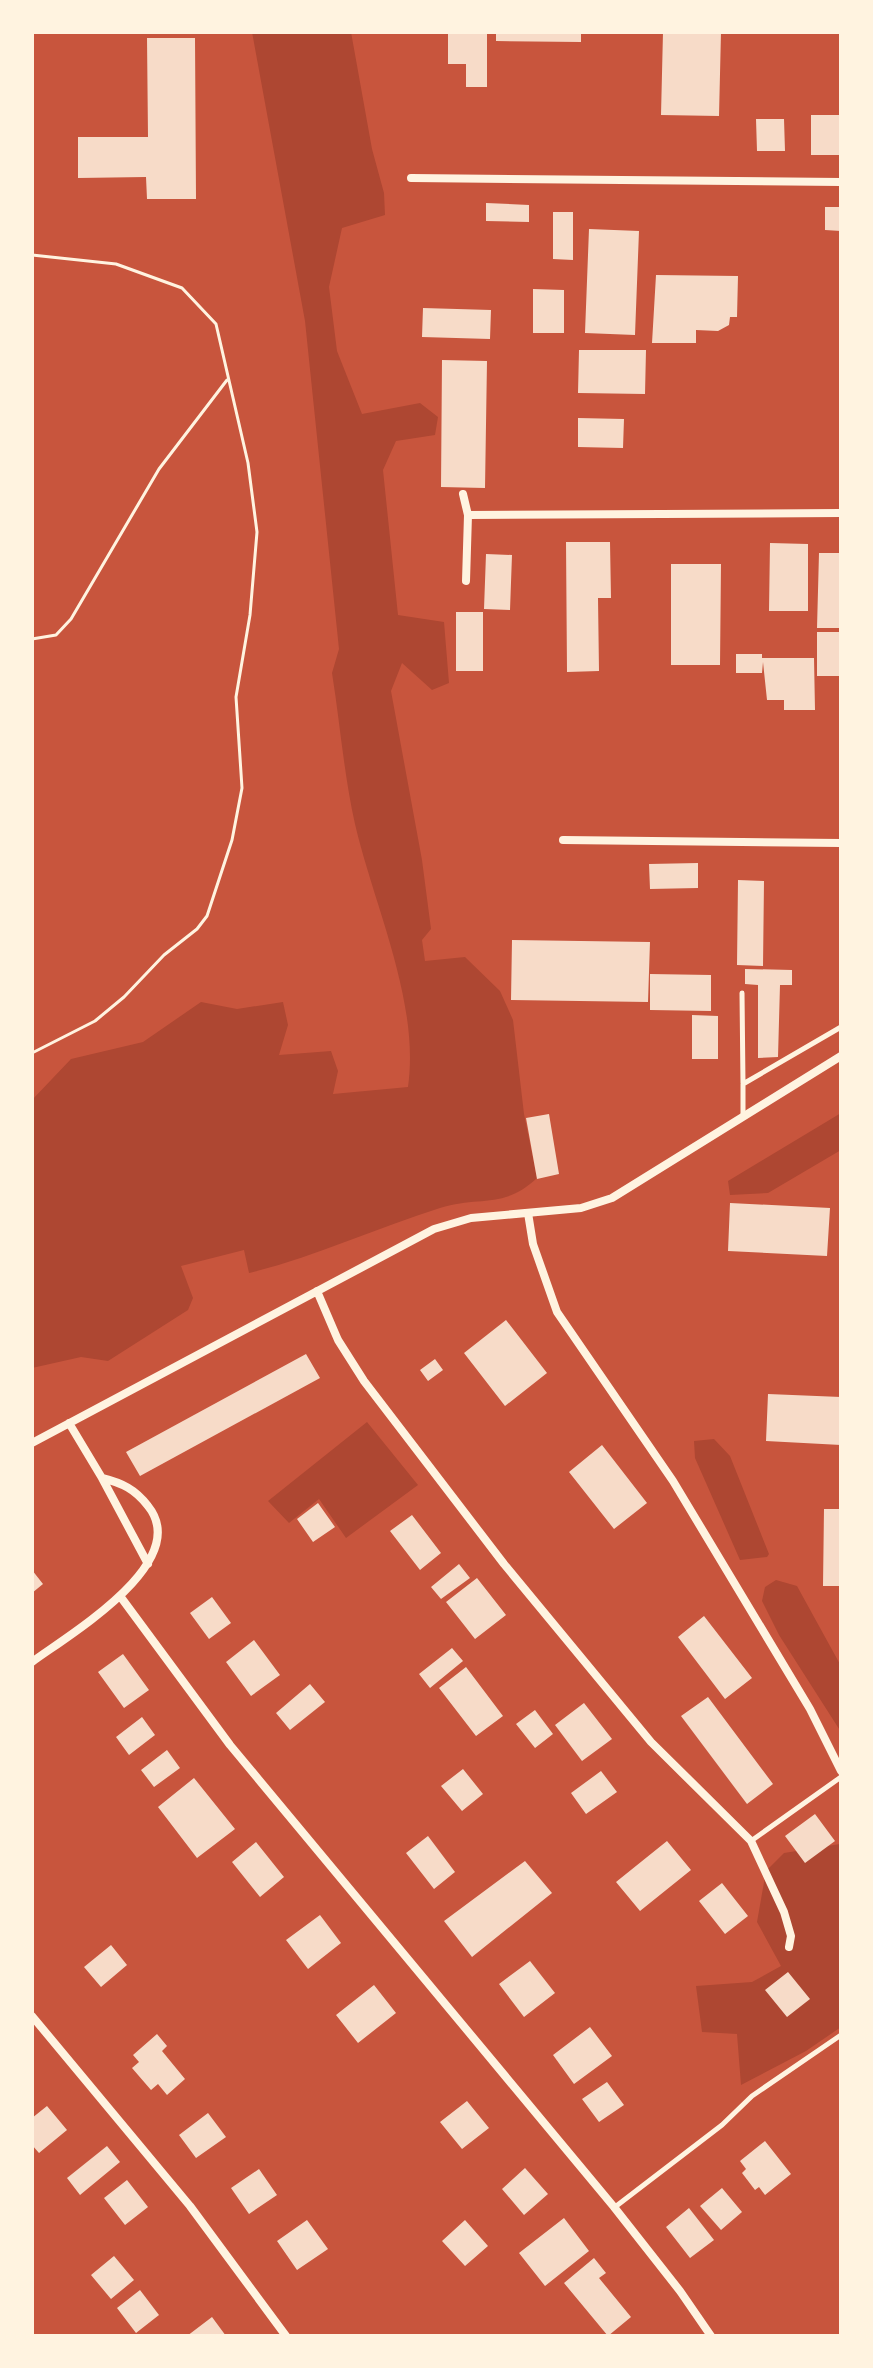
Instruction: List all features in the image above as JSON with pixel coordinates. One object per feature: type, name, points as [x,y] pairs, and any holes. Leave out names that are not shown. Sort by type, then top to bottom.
[{"type":"street","points":[[411,178],[841,182]]},
{"type":"street","points":[[463,494],[468,515],[466,581]]},
{"type":"street","points":[[468,515],[841,513]]},
{"type":"street","points":[[563,840],[841,843]]},
{"type":"street","points":[[32,1443],[434,1229],[471,1218],[581,1208],[612,1198],[841,1056]]},
{"type":"street","points":[[528,1213],[533,1244],[557,1312],[673,1481],[810,1709],[841,1774]]},
{"type":"street","points":[[317,1291],[338,1340],[364,1381],[504,1564],[651,1742],[751,1841],[784,1912],[791,1936],[789,1947]]},
{"type":"street","points":[[69,1423],[148,1564]]},
{"type":"street","points":[[32,1662],[120,1596],[148,1564],[158,1541],[157,1519],[145,1502],[125,1484],[102,1478]]},
{"type":"street","points":[[120,1596],[230,1745],[614,2207],[711,2336]]},
{"type":"street","points":[[32,2016],[190,2206],[286,2336]]},
{"type":"lane","points":[[742,993],[743,1116]]},
{"type":"lane","points":[[743,1084],[841,1027]]},
{"type":"lane","points":[[751,1841],[841,1774]]},
{"type":"lane","points":[[614,2207],[722,2125],[752,2096],[841,2035]]},
{"type":"path","points":[[32,255],[116,264],[182,288],[216,324],[248,463],[257,532],[250,615],[236,697],[242,788],[229,850],[207,916],[197,929],[164,955],[124,997],[95,1021],[32,1053]]},
{"type":"path","points":[[32,639],[56,635],[71,619],[159,469],[227,379]]},
{"type":"shaded area","points":[[252,32],[351,32],[372,149],[384,193],[385,215],[342,228],[329,287],[337,351],[362,414],[420,403],[438,417],[435,435],[396,441],[383,470],[398,615],[444,622],[449,683],[432,690],[402,663],[391,691],[422,860],[431,929],[422,940],[425,961],[465,957],[500,991],[513,1020],[524,1114],[537,1178],[525,1188],[502,1198],[440,1208],[298,1259],[249,1273],[244,1250],[181,1266],[193,1298],[188,1310],[108,1361],[81,1357],[32,1368],[32,1100],[71,1059],[143,1042],[201,1002],[237,1009],[283,1002],[288,1025],[279,1055],[331,1051],[338,1071],[333,1094],[408,1087],[410,1055],[402,988],[363,855],[345,768],[332,673],[339,649],[305,321]]},
{"type":"shaded area","points":[[841,1113],[841,1150],[768,1193],[730,1195],[728,1181]]},
{"type":"shaded area","points":[[367,1422],[418,1485],[346,1538],[319,1499],[289,1523],[268,1501]]},
{"type":"shaded area","points":[[714,1439],[730,1456],[769,1554],[767,1557],[740,1560],[695,1458],[694,1441]]},
{"type":"shaded area","points":[[776,1580],[797,1586],[841,1666],[841,1732],[779,1635],[762,1601],[765,1587]]},
{"type":"shaded area","points":[[840,1844],[841,2027],[806,2051],[741,2085],[737,2034],[702,2032],[696,1986],[752,1982],[781,1966],[757,1922],[766,1871],[784,1853]]},
{"type":"building","points":[[448,32],[487,32],[487,87],[466,87],[466,64],[448,64]]},
{"type":"building","points":[[496,32],[581,32],[581,42],[496,41]]},
{"type":"building","points":[[663,32],[721,32],[719,116],[661,115]]},
{"type":"building","points":[[147,38],[195,38],[196,199],[147,199],[146,177],[78,178],[78,137],[148,137]]},
{"type":"building","points":[[811,115],[841,115],[841,155],[811,155]]},
{"type":"building","points":[[756,119],[784,119],[785,151],[757,151]]},
{"type":"building","points":[[486,203],[529,205],[529,222],[486,221]]},
{"type":"building","points":[[825,207],[841,207],[841,231],[825,230]]},
{"type":"building","points":[[553,212],[573,212],[573,260],[553,259]]},
{"type":"building","points":[[589,229],[639,231],[635,335],[585,333]]},
{"type":"building","points":[[656,275],[738,276],[737,317],[730,317],[729,325],[718,331],[696,330],[696,343],[652,343]]},
{"type":"building","points":[[533,289],[564,290],[564,333],[533,333]]},
{"type":"building","points":[[423,308],[491,310],[490,339],[422,337]]},
{"type":"building","points":[[579,350],[646,350],[645,394],[578,393]]},
{"type":"building","points":[[442,360],[487,361],[485,488],[441,487]]},
{"type":"building","points":[[578,418],[624,419],[623,448],[578,447]]},
{"type":"building","points":[[566,542],[610,542],[611,598],[598,598],[599,671],[567,672]]},
{"type":"building","points":[[770,543],[808,544],[808,611],[769,611]]},
{"type":"building","points":[[819,553],[841,553],[841,628],[817,628]]},
{"type":"building","points":[[486,554],[512,555],[510,610],[484,609]]},
{"type":"building","points":[[671,564],[721,564],[720,665],[671,665]]},
{"type":"building","points":[[456,612],[483,612],[483,671],[456,671]]},
{"type":"building","points":[[817,632],[841,632],[841,676],[817,676]]},
{"type":"building","points":[[736,654],[762,654],[762,658],[814,658],[815,710],[784,710],[784,700],[767,700],[763,662],[762,673],[736,673]]},
{"type":"building","points":[[698,863],[698,888],[650,889],[649,864]]},
{"type":"building","points":[[738,880],[764,881],[763,966],[737,965]]},
{"type":"building","points":[[512,940],[650,942],[648,1002],[511,1000]]},
{"type":"building","points":[[745,969],[792,970],[792,985],[780,985],[778,1057],[758,1058],[758,985],[745,984]]},
{"type":"building","points":[[650,974],[711,975],[711,1011],[650,1010]]},
{"type":"building","points":[[692,1015],[718,1016],[718,1059],[692,1059]]},
{"type":"building","points":[[549,1114],[559,1174],[537,1179],[526,1118]]},
{"type":"building","points":[[730,1203],[830,1208],[827,1256],[728,1251]]},
{"type":"building","points":[[506,1320],[547,1373],[505,1406],[464,1353]]},
{"type":"building","points":[[306,1354],[320,1378],[140,1476],[126,1452]]},
{"type":"building","points":[[435,1359],[443,1370],[428,1381],[420,1370]]},
{"type":"building","points":[[768,1394],[841,1397],[841,1445],[766,1441]]},
{"type":"building","points":[[602,1445],[647,1503],[614,1529],[569,1472]]},
{"type":"building","points":[[318,1503],[335,1527],[313,1542],[297,1519]]},
{"type":"building","points":[[824,1509],[841,1509],[841,1586],[823,1586]]},
{"type":"building","points":[[412,1515],[441,1553],[420,1570],[390,1531]]},
{"type":"building","points":[[459,1564],[470,1578],[441,1599],[431,1587]]},
{"type":"building","points":[[32,1570],[43,1584],[32,1593]]},
{"type":"building","points":[[477,1578],[506,1615],[475,1639],[446,1602]]},
{"type":"building","points":[[212,1597],[231,1623],[209,1639],[190,1613]]},
{"type":"building","points":[[704,1616],[752,1678],[725,1699],[678,1637]]},
{"type":"building","points":[[254,1640],[280,1675],[251,1696],[226,1662]]},
{"type":"building","points":[[452,1648],[463,1661],[430,1688],[419,1674]]},
{"type":"building","points":[[123,1654],[149,1690],[124,1708],[98,1672]]},
{"type":"building","points":[[466,1667],[503,1716],[476,1736],[439,1688]]},
{"type":"building","points":[[310,1684],[325,1702],[290,1730],[276,1713]]},
{"type":"building","points":[[708,1697],[773,1784],[747,1804],[681,1716]]},
{"type":"building","points":[[584,1703],[612,1739],[582,1761],[555,1725]]},
{"type":"building","points":[[535,1710],[553,1734],[535,1748],[516,1724]]},
{"type":"building","points":[[142,1717],[155,1735],[129,1755],[116,1737]]},
{"type":"building","points":[[167,1750],[180,1768],[154,1787],[141,1770]]},
{"type":"building","points":[[463,1769],[483,1794],[462,1811],[441,1786]]},
{"type":"building","points":[[601,1771],[617,1792],[586,1814],[571,1793]]},
{"type":"building","points":[[194,1778],[235,1829],[197,1858],[158,1807]]},
{"type":"building","points":[[815,1814],[835,1841],[805,1863],[785,1836]]},
{"type":"building","points":[[428,1836],[455,1872],[434,1889],[406,1853]]},
{"type":"building","points":[[667,1841],[691,1870],[640,1911],[616,1882]]},
{"type":"building","points":[[256,1842],[284,1877],[260,1897],[232,1862]]},
{"type":"building","points":[[525,1861],[552,1893],[472,1957],[444,1921]]},
{"type":"building","points":[[722,1883],[748,1916],[725,1934],[699,1901]]},
{"type":"building","points":[[320,1915],[341,1943],[308,1969],[286,1940]]},
{"type":"building","points":[[111,1945],[127,1965],[101,1987],[84,1967]]},
{"type":"building","points":[[530,1961],[555,1993],[524,2017],[499,1984]]},
{"type":"building","points":[[788,1972],[810,1999],[787,2017],[765,1990]]},
{"type":"building","points":[[374,1985],[396,2013],[358,2043],[336,2015]]},
{"type":"building","points":[[590,2027],[612,2056],[574,2084],[553,2055]]},
{"type":"building","points":[[157,2034],[167,2046],[162,2051],[185,2079],[167,2095],[158,2084],[151,2090],[132,2068],[139,2062],[133,2055]]},
{"type":"building","points":[[607,2082],[624,2105],[599,2122],[582,2099]]},
{"type":"building","points":[[467,2101],[489,2128],[462,2149],[440,2122]]},
{"type":"building","points":[[47,2106],[67,2130],[39,2153],[32,2145],[32,2118]]},
{"type":"building","points":[[208,2113],[226,2137],[196,2158],[179,2135]]},
{"type":"building","points":[[765,2141],[791,2174],[765,2195],[759,2187],[755,2190],[742,2173],[746,2169],[740,2161]]},
{"type":"building","points":[[107,2146],[120,2162],[80,2195],[67,2178]]},
{"type":"building","points":[[525,2168],[548,2194],[524,2215],[502,2189]]},
{"type":"building","points":[[259,2169],[277,2195],[249,2214],[231,2188]]},
{"type":"building","points":[[127,2180],[148,2207],[125,2225],[104,2198]]},
{"type":"building","points":[[722,2188],[742,2212],[721,2230],[700,2206]]},
{"type":"building","points":[[689,2208],[714,2240],[690,2258],[666,2227]]},
{"type":"building","points":[[564,2218],[589,2251],[545,2286],[519,2253]]},
{"type":"building","points":[[307,2220],[328,2249],[297,2270],[277,2241]]},
{"type":"building","points":[[465,2220],[488,2246],[465,2266],[442,2241]]},
{"type":"building","points":[[114,2256],[134,2280],[111,2299],[91,2275]]},
{"type":"building","points":[[594,2258],[606,2273],[599,2278],[631,2317],[608,2336],[564,2283]]},
{"type":"building","points":[[140,2290],[159,2315],[136,2333],[117,2308]]},
{"type":"building","points":[[212,2317],[226,2336],[187,2336]]}]
